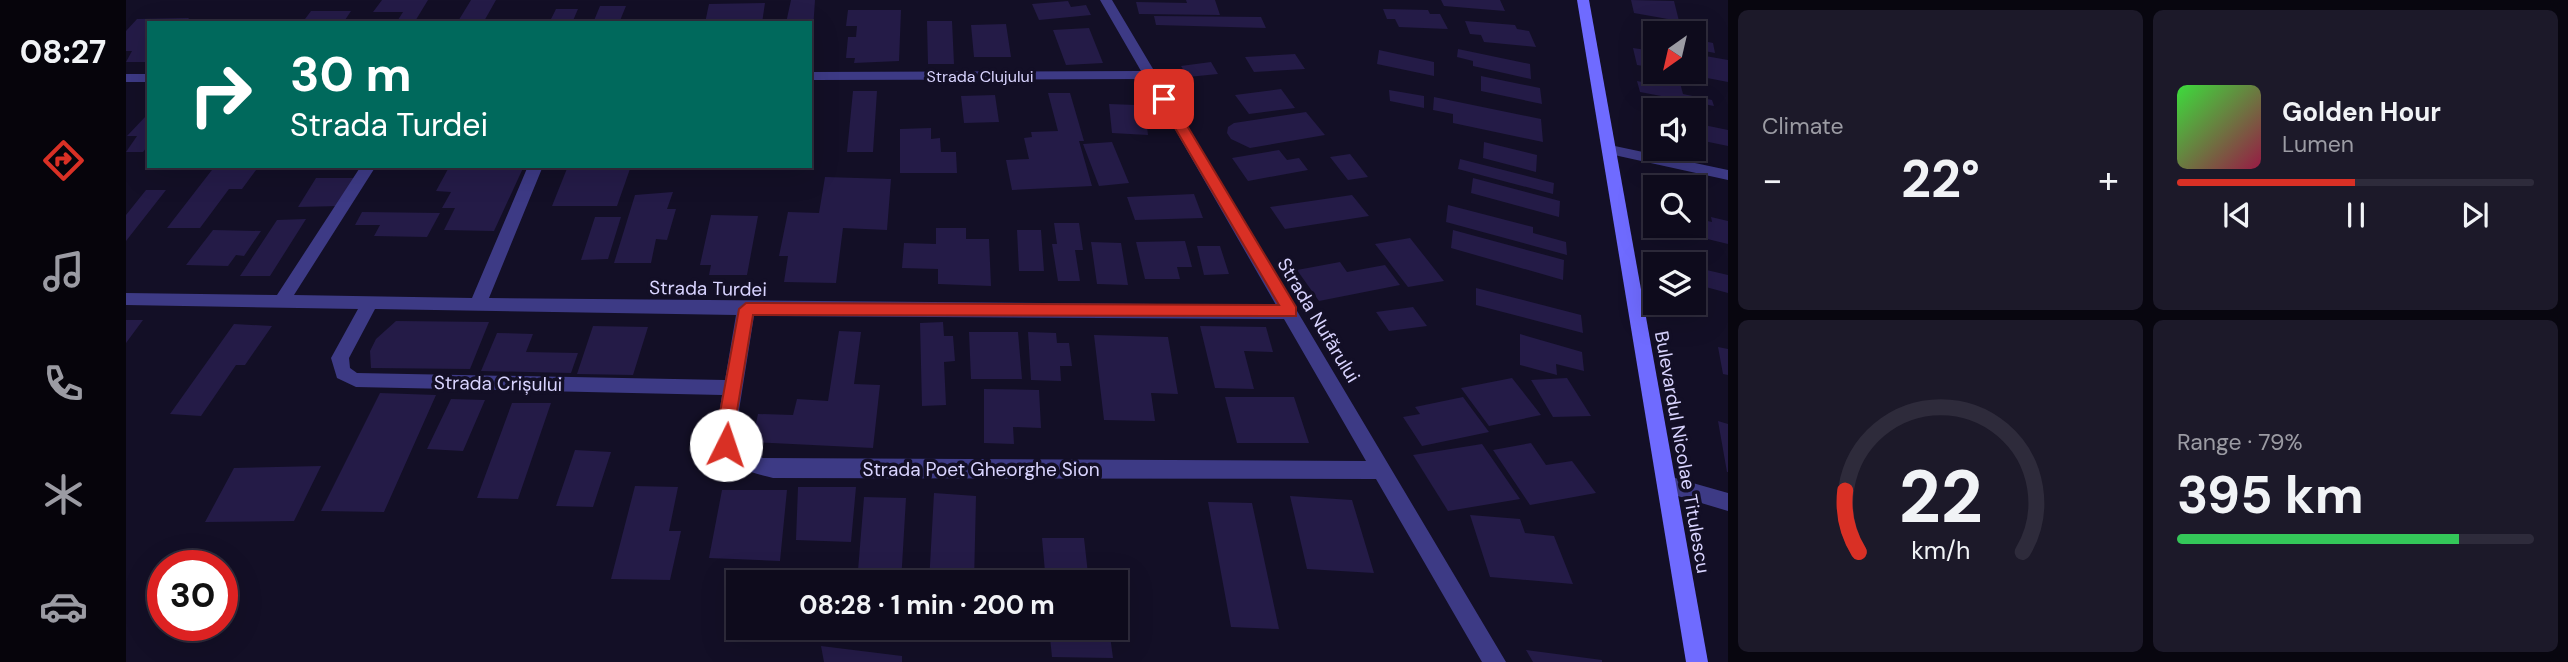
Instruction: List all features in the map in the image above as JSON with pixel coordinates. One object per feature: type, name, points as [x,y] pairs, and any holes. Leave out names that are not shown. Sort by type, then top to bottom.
[{"type":"street","name":"Strada Nufărului","points":[[1105,0],[1495,662]]},
{"type":"street","name":"Bulevardul Nicolae Titulescu","points":[[1583,0],[1697,662]]},
{"type":"street","name":"Strada Clujului","points":[[812,76],[1150,75]]},
{"type":"street","points":[[126,78],[147,78]]},
{"type":"street","points":[[1610,150],[1728,175]]},
{"type":"street","points":[[281,302],[368,168]]},
{"type":"street","points":[[478,305],[535,168]]},
{"type":"street","name":"Strada Turdei","points":[[126,299],[746,309],[1290,312]]},
{"type":"street","name":"Strada Crișului","points":[[370,303],[340,358],[340,368],[347,377],[356,380],[732,388]]},
{"type":"street","name":"Strada Poet Gheorghe Sion","points":[[746,309],[732,388],[726,445],[737,457],[773,469],[1381,470]]},
{"type":"street","points":[[1668,485],[1728,502]]},
{"type":"building","points":[[382,0],[428,0],[415,21],[397,21],[403,12],[373,12]]},
{"type":"building","points":[[471,0],[496,0],[484,21],[458,21]]},
{"type":"building","points":[[791,0],[815,0],[812,45],[812,21],[786,21]]},
{"type":"building","points":[[1186,0],[1215,0],[1220,15],[1139,14],[1136,2],[1187,3]]},
{"type":"building","points":[[1441,0],[1500,0],[1505,11],[1444,6]]},
{"type":"building","points":[[1631,0],[1674,1],[1679,21],[1634,13]]},
{"type":"building","points":[[1068,1],[1071,7],[1086,5],[1091,15],[1039,20],[1032,4]]},
{"type":"building","points":[[765,3],[762,21],[705,21],[709,4]]},
{"type":"building","points":[[600,6],[626,6],[620,21],[594,21]]},
{"type":"building","points":[[556,9],[578,9],[573,21],[550,21]]},
{"type":"building","points":[[1383,9],[1428,10],[1430,14],[1440,14],[1448,29],[1399,27],[1395,19],[1387,19]]},
{"type":"building","points":[[848,10],[901,10],[899,61],[854,63],[855,58],[846,58],[848,37],[856,37],[857,26],[846,26]]},
{"type":"building","points":[[311,11],[351,11],[344,21],[304,21]]},
{"type":"building","points":[[1154,16],[1261,17],[1266,28],[1156,25]]},
{"type":"building","points":[[189,18],[187,21],[147,21],[147,62],[126,62],[132,51],[126,51],[126,31],[137,19]]},
{"type":"building","points":[[927,21],[952,21],[954,64],[928,64]]},
{"type":"building","points":[[1465,21],[1515,25],[1517,29],[1529,31],[1536,47],[1484,42],[1481,35],[1470,34]]},
{"type":"building","points":[[1006,24],[1011,57],[974,57],[971,25]]},
{"type":"building","points":[[1089,28],[1103,63],[1066,65],[1053,30]]},
{"type":"building","points":[[1706,42],[1713,43],[1715,53],[1706,51]]},
{"type":"building","points":[[1633,48],[1643,50],[1643,66],[1637,65]]},
{"type":"building","points":[[1458,49],[1530,64],[1531,79],[1473,66],[1473,61],[1457,57]]},
{"type":"building","points":[[1379,50],[1434,62],[1434,76],[1377,64]]},
{"type":"building","points":[[1295,54],[1305,69],[1254,72],[1245,57]]},
{"type":"building","points":[[1706,56],[1728,60],[1728,82],[1706,78]]},
{"type":"building","points":[[1211,62],[1218,74],[1188,77],[1181,66]]},
{"type":"building","points":[[1481,76],[1540,88],[1542,104],[1481,91]]},
{"type":"building","points":[[1637,81],[1643,84],[1680,84],[1683,94],[1702,98],[1672,98],[1640,92]]},
{"type":"building","points":[[1281,89],[1295,108],[1249,114],[1235,95]]},
{"type":"building","points":[[1389,90],[1424,96],[1424,108],[1390,101]]},
{"type":"building","points":[[853,91],[877,91],[873,152],[847,152]]},
{"type":"building","points":[[1048,93],[1070,93],[1084,141],[1079,141],[1092,186],[1012,190],[1006,160],[1029,159],[1024,138],[1032,137],[1031,132],[1058,131]]},
{"type":"building","points":[[995,95],[999,122],[964,123],[961,96]]},
{"type":"building","points":[[1434,97],[1541,119],[1543,142],[1453,123],[1453,114],[1433,110]]},
{"type":"building","points":[[1706,99],[1712,100],[1714,106],[1706,104]]},
{"type":"building","points":[[1109,104],[1136,105],[1138,118],[1146,118],[1148,135],[1112,133]]},
{"type":"building","points":[[1306,112],[1325,135],[1250,148],[1231,139],[1227,133],[1228,127],[1234,123]]},
{"type":"building","points":[[147,116],[147,147],[143,152],[126,152],[137,136],[127,136]]},
{"type":"building","points":[[1706,125],[1728,130],[1728,146],[1706,141]]},
{"type":"building","points":[[931,128],[931,139],[940,138],[941,152],[956,152],[957,173],[900,173],[900,129]]},
{"type":"building","points":[[1112,142],[1129,183],[1099,186],[1083,144]]},
{"type":"building","points":[[1484,142],[1537,155],[1536,172],[1483,158]]},
{"type":"building","points":[[1279,150],[1287,160],[1299,158],[1308,170],[1248,181],[1232,158]]},
{"type":"building","points":[[1350,154],[1368,177],[1348,180],[1330,157]]},
{"type":"building","points":[[1460,159],[1554,183],[1553,194],[1458,169]]},
{"type":"building","points":[[213,168],[258,168],[242,189],[229,189],[200,228],[167,228]]},
{"type":"building","points":[[523,168],[494,231],[444,230],[455,208],[442,208],[451,192],[436,191],[448,169]]},
{"type":"building","points":[[567,168],[630,168],[617,206],[552,206]]},
{"type":"building","points":[[825,177],[891,179],[887,230],[843,228],[836,283],[784,282],[788,256],[779,256],[788,212],[819,213]]},
{"type":"building","points":[[316,178],[355,178],[339,206],[298,207]]},
{"type":"building","points":[[1473,178],[1560,201],[1559,217],[1471,193]]},
{"type":"building","points":[[146,190],[166,190],[126,241],[126,215]]},
{"type":"building","points":[[673,192],[667,209],[676,209],[667,240],[656,239],[651,263],[614,263],[635,195]]},
{"type":"building","points":[[1194,194],[1203,218],[1135,220],[1127,197]]},
{"type":"building","points":[[1352,195],[1369,216],[1285,229],[1270,207]]},
{"type":"building","points":[[1448,205],[1533,227],[1533,233],[1566,242],[1567,255],[1446,222]]},
{"type":"building","points":[[362,212],[440,213],[427,237],[374,236],[380,225],[355,225]]},
{"type":"building","points":[[711,215],[758,216],[747,275],[709,275],[711,265],[700,265]]},
{"type":"building","points":[[595,217],[621,217],[608,259],[581,260]]},
{"type":"building","points":[[1711,217],[1728,221],[1728,244],[1703,238],[1706,238],[1706,221],[1712,222]]},
{"type":"building","points":[[306,219],[270,276],[240,276],[277,220]]},
{"type":"building","points":[[1054,223],[1079,223],[1083,250],[1075,250],[1080,281],[1058,281],[1052,244],[1057,244]]},
{"type":"building","points":[[936,228],[966,228],[966,239],[989,239],[991,286],[938,284],[938,269],[902,268],[904,243],[936,244]]},
{"type":"building","points":[[213,230],[261,231],[244,256],[236,255],[228,266],[186,265]]},
{"type":"building","points":[[1017,230],[1041,230],[1044,271],[1019,271]]},
{"type":"building","points":[[1453,230],[1564,260],[1563,280],[1451,248]]},
{"type":"building","points":[[1410,238],[1444,281],[1408,287],[1375,244]]},
{"type":"building","points":[[1185,241],[1192,267],[1177,267],[1180,279],[1145,279],[1136,242]]},
{"type":"building","points":[[1091,242],[1121,243],[1128,285],[1097,284]]},
{"type":"building","points":[[1197,246],[1220,246],[1229,274],[1204,275]]},
{"type":"building","points":[[1340,262],[1347,272],[1385,265],[1400,285],[1319,301],[1297,270]]},
{"type":"building","points":[[1706,270],[1728,275],[1728,293],[1706,287]]},
{"type":"building","points":[[1476,288],[1581,315],[1583,333],[1476,305]]},
{"type":"building","points":[[1413,307],[1427,326],[1389,331],[1376,312]]},
{"type":"building","points":[[126,320],[143,320],[126,343]]},
{"type":"building","points":[[396,321],[489,322],[470,369],[371,368],[370,351],[376,339]]},
{"type":"building","points":[[943,322],[944,336],[953,336],[955,361],[944,362],[946,405],[922,406],[920,323]]},
{"type":"building","points":[[234,324],[272,326],[245,365],[236,365],[201,416],[170,414]]},
{"type":"building","points":[[593,326],[648,327],[633,375],[577,374]]},
{"type":"building","points":[[1200,326],[1266,327],[1273,352],[1244,351],[1254,389],[1215,388]]},
{"type":"building","points":[[839,331],[861,332],[854,384],[880,385],[873,448],[752,442],[758,414],[793,415],[797,399],[828,401]]},
{"type":"building","points":[[969,332],[1018,332],[1022,379],[971,379]]},
{"type":"building","points":[[1028,332],[1056,333],[1057,343],[1069,343],[1072,366],[1060,366],[1061,381],[1031,380]]},
{"type":"building","points":[[497,333],[533,334],[526,352],[578,353],[571,373],[481,371]]},
{"type":"building","points":[[1520,334],[1582,352],[1584,371],[1556,364],[1557,375],[1520,365]]},
{"type":"building","points":[[1094,335],[1168,337],[1178,394],[1151,393],[1155,421],[1104,420]]},
{"type":"building","points":[[1718,347],[1728,349],[1728,375],[1723,374]]},
{"type":"building","points":[[1512,378],[1541,415],[1489,426],[1461,388]]},
{"type":"building","points":[[1567,378],[1591,416],[1553,417],[1531,380]]},
{"type":"building","points":[[984,389],[1039,390],[1041,428],[1013,427],[1014,444],[984,443]]},
{"type":"building","points":[[380,393],[436,395],[384,512],[321,511]]},
{"type":"building","points":[[1225,397],[1294,397],[1309,443],[1237,443]]},
{"type":"building","points":[[1463,397],[1489,432],[1422,446],[1403,417],[1420,414],[1415,407]]},
{"type":"building","points":[[451,399],[485,400],[463,451],[427,449]]},
{"type":"building","points":[[512,403],[551,403],[518,499],[477,498]]},
{"type":"building","points":[[1718,421],[1728,424],[1728,472],[1727,472]]},
{"type":"building","points":[[1531,443],[1546,465],[1572,461],[1596,493],[1530,505],[1493,450]]},
{"type":"building","points":[[1482,444],[1520,499],[1448,511],[1413,455]]},
{"type":"building","points":[[575,450],[611,452],[593,507],[556,506]]},
{"type":"building","points":[[321,466],[294,521],[205,522],[234,468]]},
{"type":"building","points":[[635,486],[678,487],[669,531],[681,531],[670,580],[611,579]]},
{"type":"building","points":[[798,487],[856,487],[851,542],[796,540]]},
{"type":"building","points":[[722,490],[787,490],[780,561],[709,558]]},
{"type":"building","points":[[934,493],[976,496],[974,570],[930,570]]},
{"type":"building","points":[[1290,496],[1352,500],[1374,573],[1307,569]]},
{"type":"building","points":[[864,497],[906,498],[902,570],[858,570]]},
{"type":"building","points":[[1208,502],[1252,503],[1279,629],[1231,627]]},
{"type":"building","points":[[1470,515],[1520,519],[1525,533],[1554,536],[1573,584],[1490,577]]},
{"type":"building","points":[[1042,538],[1084,538],[1088,570],[1045,570]]},
{"type":"building","points":[[1050,640],[1111,640],[1113,658],[1052,657]]},
{"type":"building","points":[[821,646],[902,656],[902,662],[824,662]]},
{"type":"building","points":[[1526,650],[1602,660],[1602,662],[1533,662]]},
{"type":"route","points":[[726,445],[732,388],[746,309],[1290,312],[1164,99]]}]
